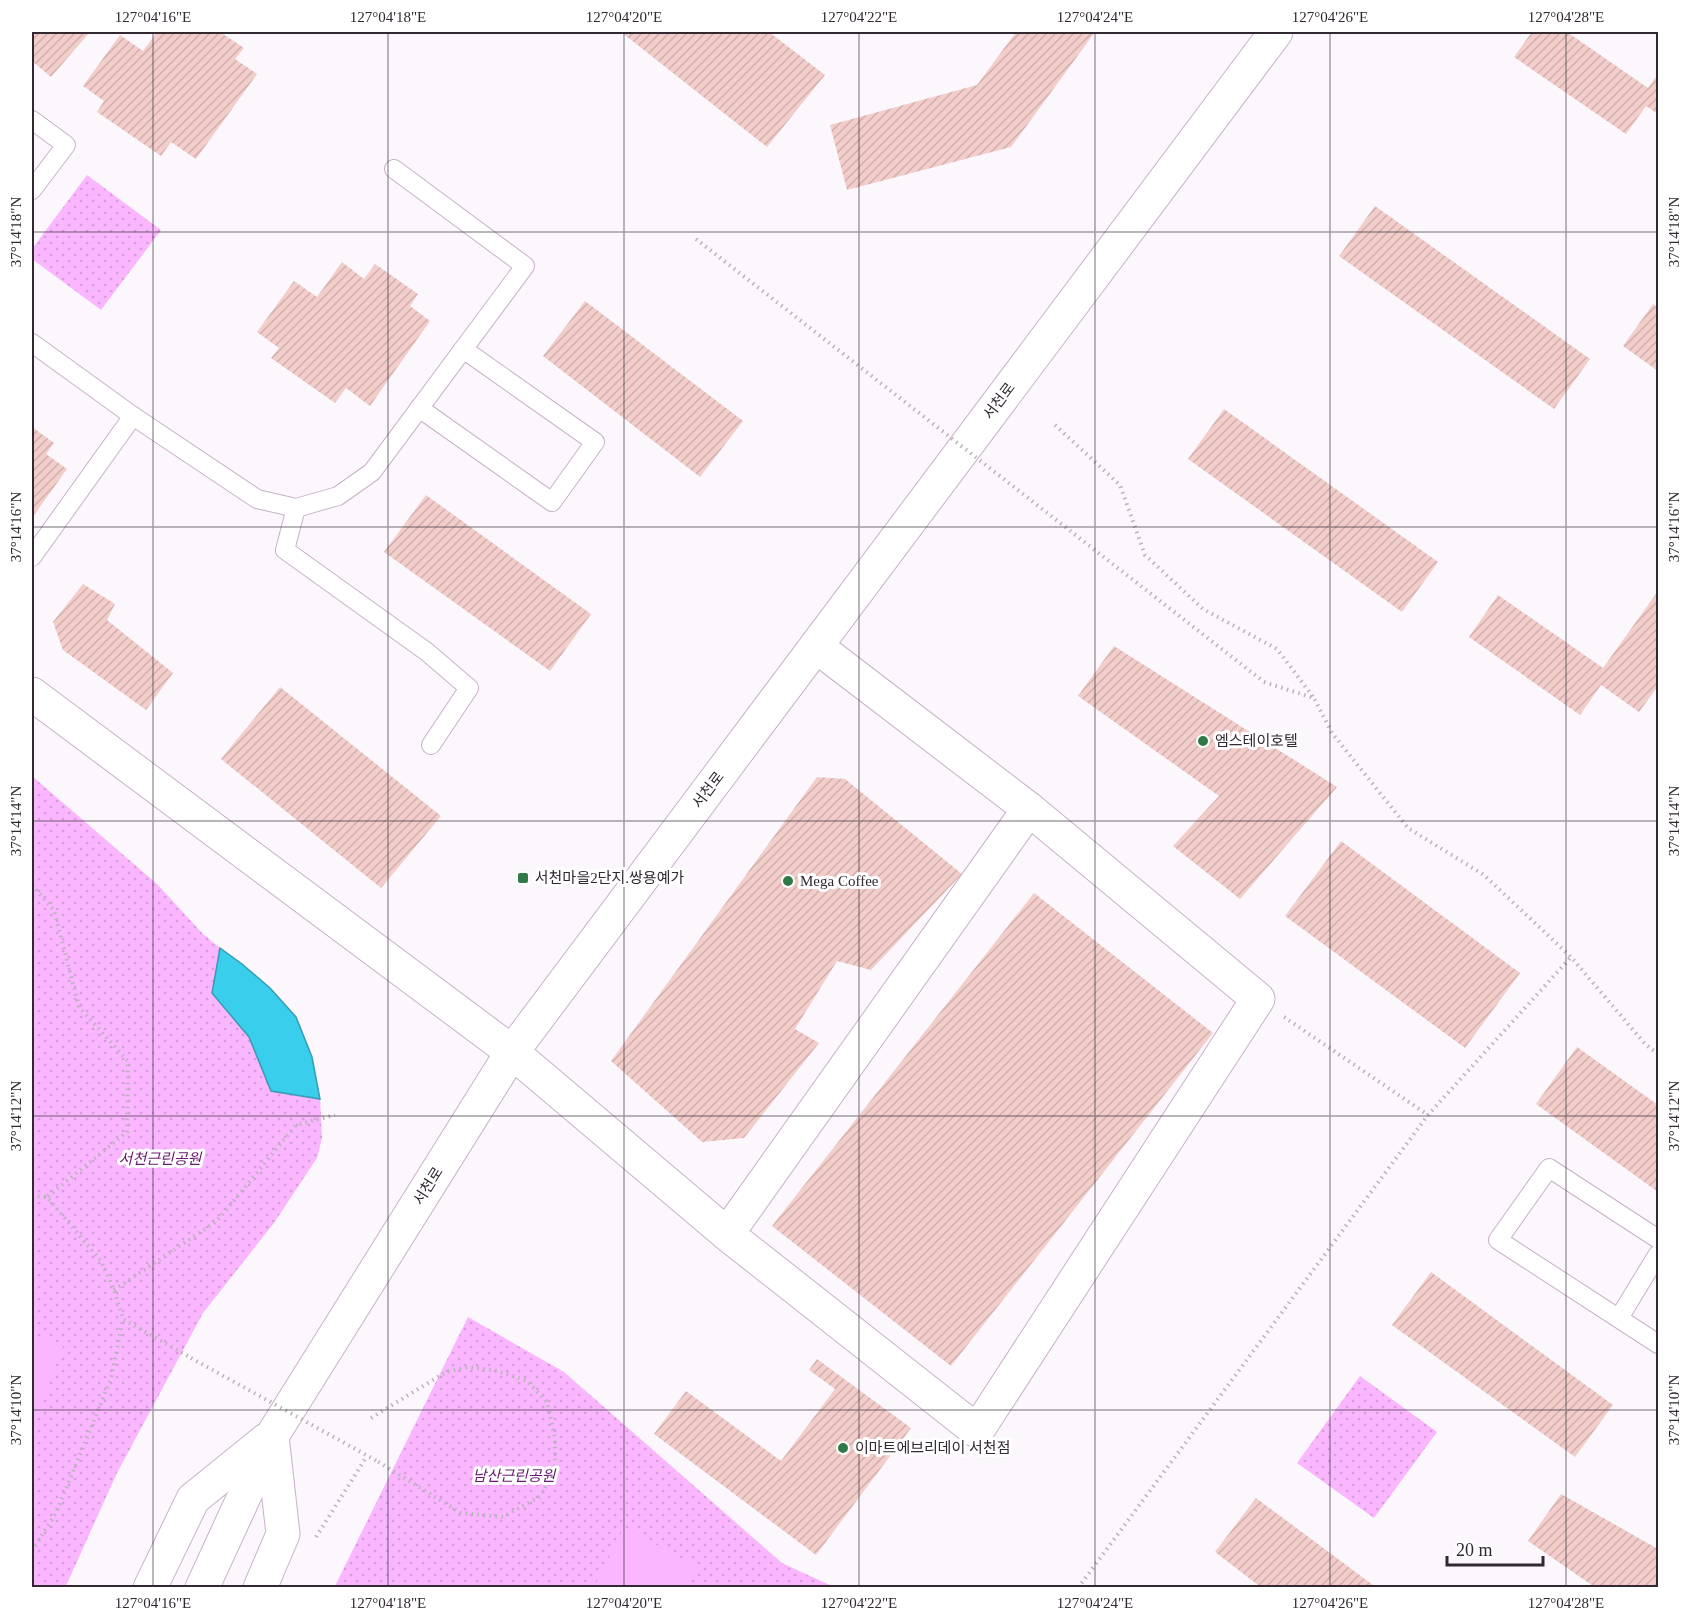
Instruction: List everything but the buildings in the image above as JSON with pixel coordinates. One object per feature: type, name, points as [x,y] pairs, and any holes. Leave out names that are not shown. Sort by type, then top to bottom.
[{"type":"street","name":"서천로","points":[[202,1587],[272,1436],[512,1052],[1276,32]]},
{"type":"street","points":[[32,694],[512,1052],[727,1234],[977,1431],[1258,999],[1029,810],[816,646]]},
{"type":"street","points":[[727,1234],[1029,810]]},
{"type":"street","points":[[150,1587],[194,1499],[272,1436]]},
{"type":"street","points":[[260,1587],[283,1534],[272,1436]]},
{"type":"lane","points":[[32,120],[66,145],[32,190]]},
{"type":"lane","points":[[32,343],[133,416],[257,499],[296,508],[338,496],[372,472],[525,266],[394,169]]},
{"type":"lane","points":[[419,408],[552,502],[595,442],[463,349]]},
{"type":"lane","points":[[32,557],[133,416]]},
{"type":"lane","points":[[296,508],[285,550],[427,652],[469,688],[431,745]]},
{"type":"lane","points":[[1659,1239],[1549,1168],[1498,1240],[1659,1344]]},
{"type":"lane","points":[[1619,1318],[1659,1254]]},
{"type":"path","points":[[696,239],[1264,682],[1314,698]]},
{"type":"path","points":[[1055,425],[1120,485],[1145,555],[1203,609],[1277,649],[1314,698],[1332,733],[1408,828],[1484,875],[1571,957],[1645,1044],[1659,1054]]},
{"type":"path","points":[[32,885],[54,910],[79,1007],[128,1061],[127,1132],[47,1197],[32,1196]]},
{"type":"path","points":[[1078,1587],[1428,1115],[1571,957]]},
{"type":"path","points":[[1258,999],[1428,1115]]},
{"type":"path","points":[[114,1290],[217,1221],[296,1125],[335,1115]]},
{"type":"path","points":[[32,1551],[56,1514],[111,1379],[123,1319],[102,1261],[47,1197]]},
{"type":"path","points":[[123,1319],[367,1456],[461,1514],[503,1517],[541,1496],[555,1467],[555,1438],[547,1402],[526,1382],[498,1371],[468,1367],[446,1372],[371,1418]]},
{"type":"path","points":[[312,1544],[367,1456]]},
{"type":"green space","points":[[87,175],[161,230],[101,310],[32,259],[32,249]]},
{"type":"green space","name":"서천근린공원","points":[[32,776],[157,884],[203,934],[220,948],[212,994],[249,1037],[271,1091],[320,1099],[322,1138],[317,1158],[274,1223],[203,1313],[117,1473],[65,1588],[32,1587]]},
{"type":"green space","name":"남산근린공원","points":[[468,1317],[564,1372],[782,1563],[834,1587],[334,1588]]},
{"type":"green space","points":[[32,1335],[63,1346],[32,1430]]},
{"type":"green space","points":[[1360,1376],[1437,1432],[1374,1518],[1297,1463]]},
{"type":"green space","points":[[624,1527],[697,1567],[688,1587],[594,1587]]},
{"type":"water","points":[[220,948],[270,988],[296,1017],[312,1057],[320,1099],[271,1091],[249,1037],[212,993]]},
{"type":"place","name":"엠스테이호텔","points":[[1203,741]]},
{"type":"place","name":"서천마을2단지.쌍용예가","points":[[523,878]]},
{"type":"place","name":"Mega Coffee","points":[[788,881]]},
{"type":"place","name":"이마트에브리데이 서천점","points":[[843,1448]]}]
